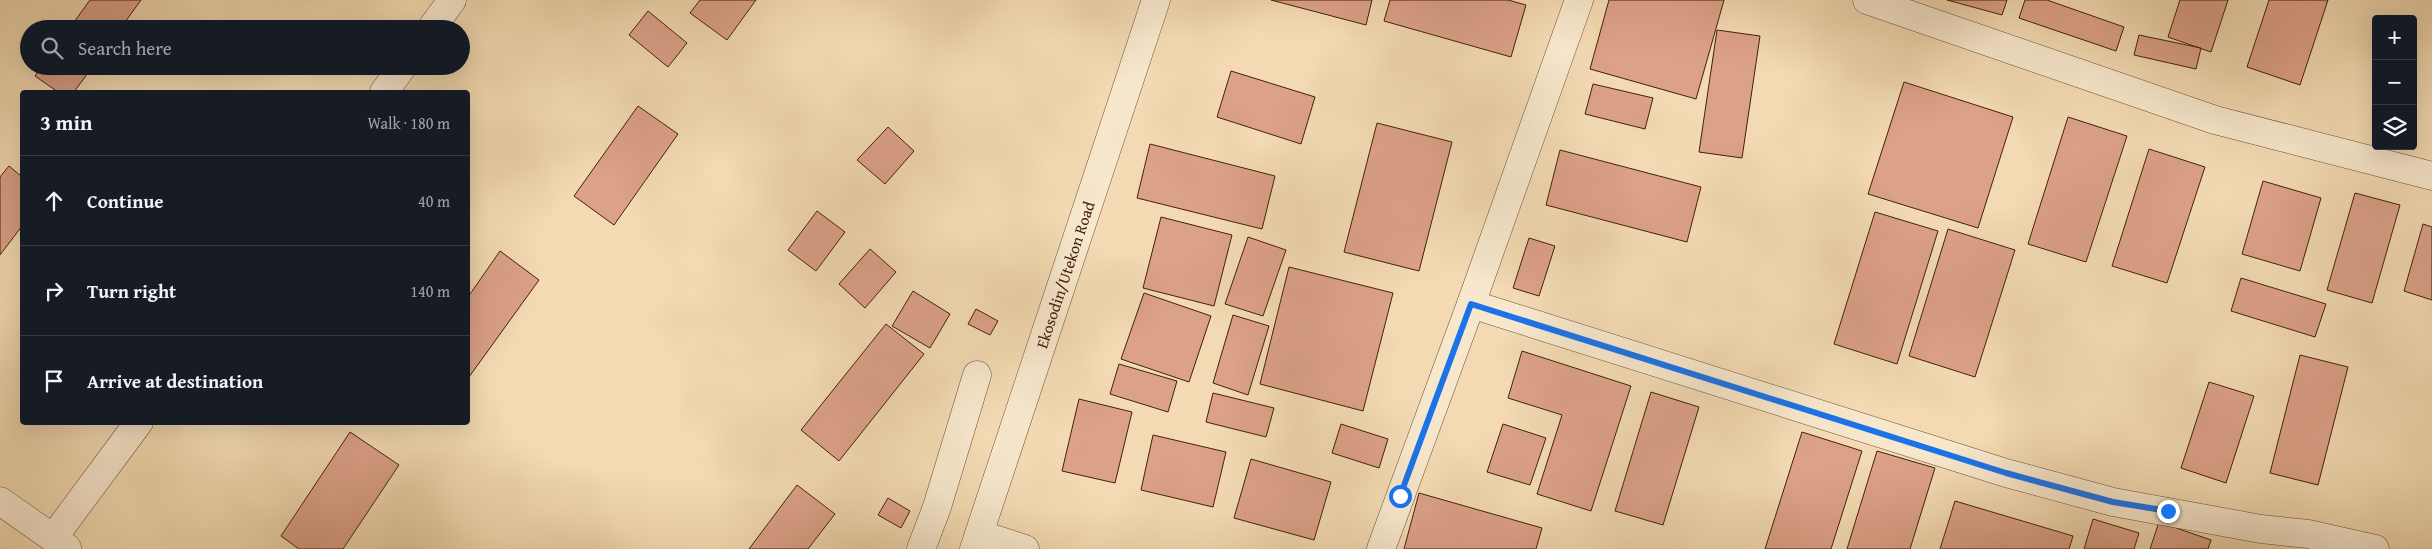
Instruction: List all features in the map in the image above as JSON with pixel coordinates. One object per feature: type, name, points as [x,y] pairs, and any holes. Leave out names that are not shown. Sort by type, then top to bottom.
[{"type":"street","points":[[438,20],[452,0]]},
{"type":"street","name":"Ekosodin/Utekon Road","points":[[977,541],[1156,0]]},
{"type":"street","points":[[1381,549],[1471,304],[1579,0]]},
{"type":"street","points":[[1867,0],[2215,120],[2432,176]]},
{"type":"street","points":[[385,90],[396,75]]},
{"type":"street","points":[[1471,304],[2006,473],[2113,502],[2262,529],[2308,534],[2375,549]]},
{"type":"street","points":[[921,549],[937,507],[977,375]]},
{"type":"street","points":[[0,501],[60,544],[137,425]]},
{"type":"street","points":[[977,541],[1025,549]]},
{"type":"building","points":[[90,0],[141,0],[127,20],[76,20]]},
{"type":"building","points":[[700,0],[756,0],[727,40],[690,13]]},
{"type":"building","points":[[1271,0],[1372,0],[1366,25]]},
{"type":"building","points":[[1390,0],[1508,0],[1526,5],[1511,57],[1384,21]]},
{"type":"building","points":[[1609,0],[1724,0],[1696,99],[1590,69]]},
{"type":"building","points":[[1947,0],[2007,0],[2002,15]]},
{"type":"building","points":[[2025,0],[2047,0],[2124,27],[2116,51],[2019,18]]},
{"type":"building","points":[[2180,0],[2228,0],[2211,52],[2168,37]]},
{"type":"building","points":[[2269,0],[2328,0],[2300,85],[2247,67]]},
{"type":"building","points":[[648,11],[687,43],[668,67],[629,35]]},
{"type":"building","points":[[1717,30],[1760,36],[1742,158],[1699,152]]},
{"type":"building","points":[[2139,35],[2201,48],[2196,69],[2134,55]]},
{"type":"building","points":[[1231,71],[1315,97],[1301,144],[1217,117]]},
{"type":"building","points":[[86,75],[75,90],[55,90],[35,76]]},
{"type":"building","points":[[1904,82],[2013,117],[1978,228],[1868,194]]},
{"type":"building","points":[[1593,84],[1653,98],[1645,129],[1585,114]]},
{"type":"building","points":[[638,106],[678,134],[614,225],[574,196]]},
{"type":"building","points":[[2068,117],[2127,136],[2086,262],[2028,244]]},
{"type":"building","points":[[1377,123],[1452,142],[1419,271],[1344,252]]},
{"type":"building","points":[[888,127],[914,151],[885,184],[857,160]]},
{"type":"building","points":[[1150,144],[1275,176],[1262,229],[1137,198]]},
{"type":"building","points":[[2149,149],[2205,167],[2167,283],[2112,266]]},
{"type":"building","points":[[1560,150],[1701,187],[1687,242],[1546,205]]},
{"type":"building","points":[[9,166],[20,175],[20,229],[0,255],[0,177]]},
{"type":"building","points":[[2263,181],[2321,198],[2300,271],[2242,254]]},
{"type":"building","points":[[2355,193],[2400,205],[2372,303],[2327,290]]},
{"type":"building","points":[[817,211],[845,232],[816,271],[788,250]]},
{"type":"building","points":[[1875,212],[1938,231],[1897,364],[1834,344]]},
{"type":"building","points":[[1161,217],[1232,235],[1214,306],[1143,288]]},
{"type":"building","points":[[2423,224],[2432,227],[2432,300],[2404,291]]},
{"type":"building","points":[[1948,229],[2015,250],[1975,377],[1909,356]]},
{"type":"building","points":[[1248,237],[1286,250],[1263,316],[1225,304]]},
{"type":"building","points":[[1529,238],[1555,246],[1539,296],[1513,288]]},
{"type":"building","points":[[870,249],[896,272],[865,308],[839,284]]},
{"type":"building","points":[[500,251],[539,280],[470,376],[470,294]]},
{"type":"building","points":[[1289,267],[1393,293],[1363,411],[1260,384]]},
{"type":"building","points":[[2241,278],[2326,304],[2315,337],[2231,311]]},
{"type":"building","points":[[913,291],[950,314],[930,348],[892,326]]},
{"type":"building","points":[[1144,293],[1211,316],[1189,382],[1121,359]]},
{"type":"building","points":[[976,309],[998,321],[990,335],[968,324]]},
{"type":"building","points":[[1233,315],[1269,326],[1248,395],[1213,383]]},
{"type":"building","points":[[886,324],[924,354],[839,461],[801,430]]},
{"type":"building","points":[[1522,351],[1631,386],[1591,511],[1537,494],[1562,415],[1508,398]]},
{"type":"building","points":[[2300,355],[2348,367],[2318,485],[2270,473]]},
{"type":"building","points":[[1119,364],[1177,381],[1168,412],[1110,394]]},
{"type":"building","points":[[2209,382],[2254,396],[2226,483],[2181,468]]},
{"type":"building","points":[[1651,392],[1699,407],[1663,525],[1615,511]]},
{"type":"building","points":[[1213,393],[1274,408],[1266,437],[1206,422]]},
{"type":"building","points":[[1079,399],[1132,412],[1115,483],[1062,471]]},
{"type":"building","points":[[1341,424],[1388,439],[1379,468],[1332,453]]},
{"type":"building","points":[[1503,424],[1546,438],[1530,485],[1487,472]]},
{"type":"building","points":[[350,432],[399,465],[343,549],[299,549],[281,536]]},
{"type":"building","points":[[1802,432],[1862,451],[1831,549],[1765,549]]},
{"type":"building","points":[[1153,435],[1226,452],[1213,507],[1141,490]]},
{"type":"building","points":[[1877,451],[1935,468],[1910,549],[1847,549]]},
{"type":"building","points":[[1251,459],[1331,482],[1314,540],[1234,518]]},
{"type":"building","points":[[797,485],[835,514],[808,549],[749,549]]},
{"type":"building","points":[[1419,493],[1542,528],[1536,549],[1404,549]]},
{"type":"building","points":[[888,498],[910,511],[901,528],[878,515]]},
{"type":"building","points":[[1955,501],[2073,536],[2069,549],[1940,549]]},
{"type":"building","points":[[2093,519],[2139,533],[2134,549],[2084,549]]},
{"type":"building","points":[[2159,522],[2211,540],[2208,549],[2150,549]]},
{"type":"route","points":[[1400,496],[1471,304],[2006,473],[2113,502],[2168,511]]}]
